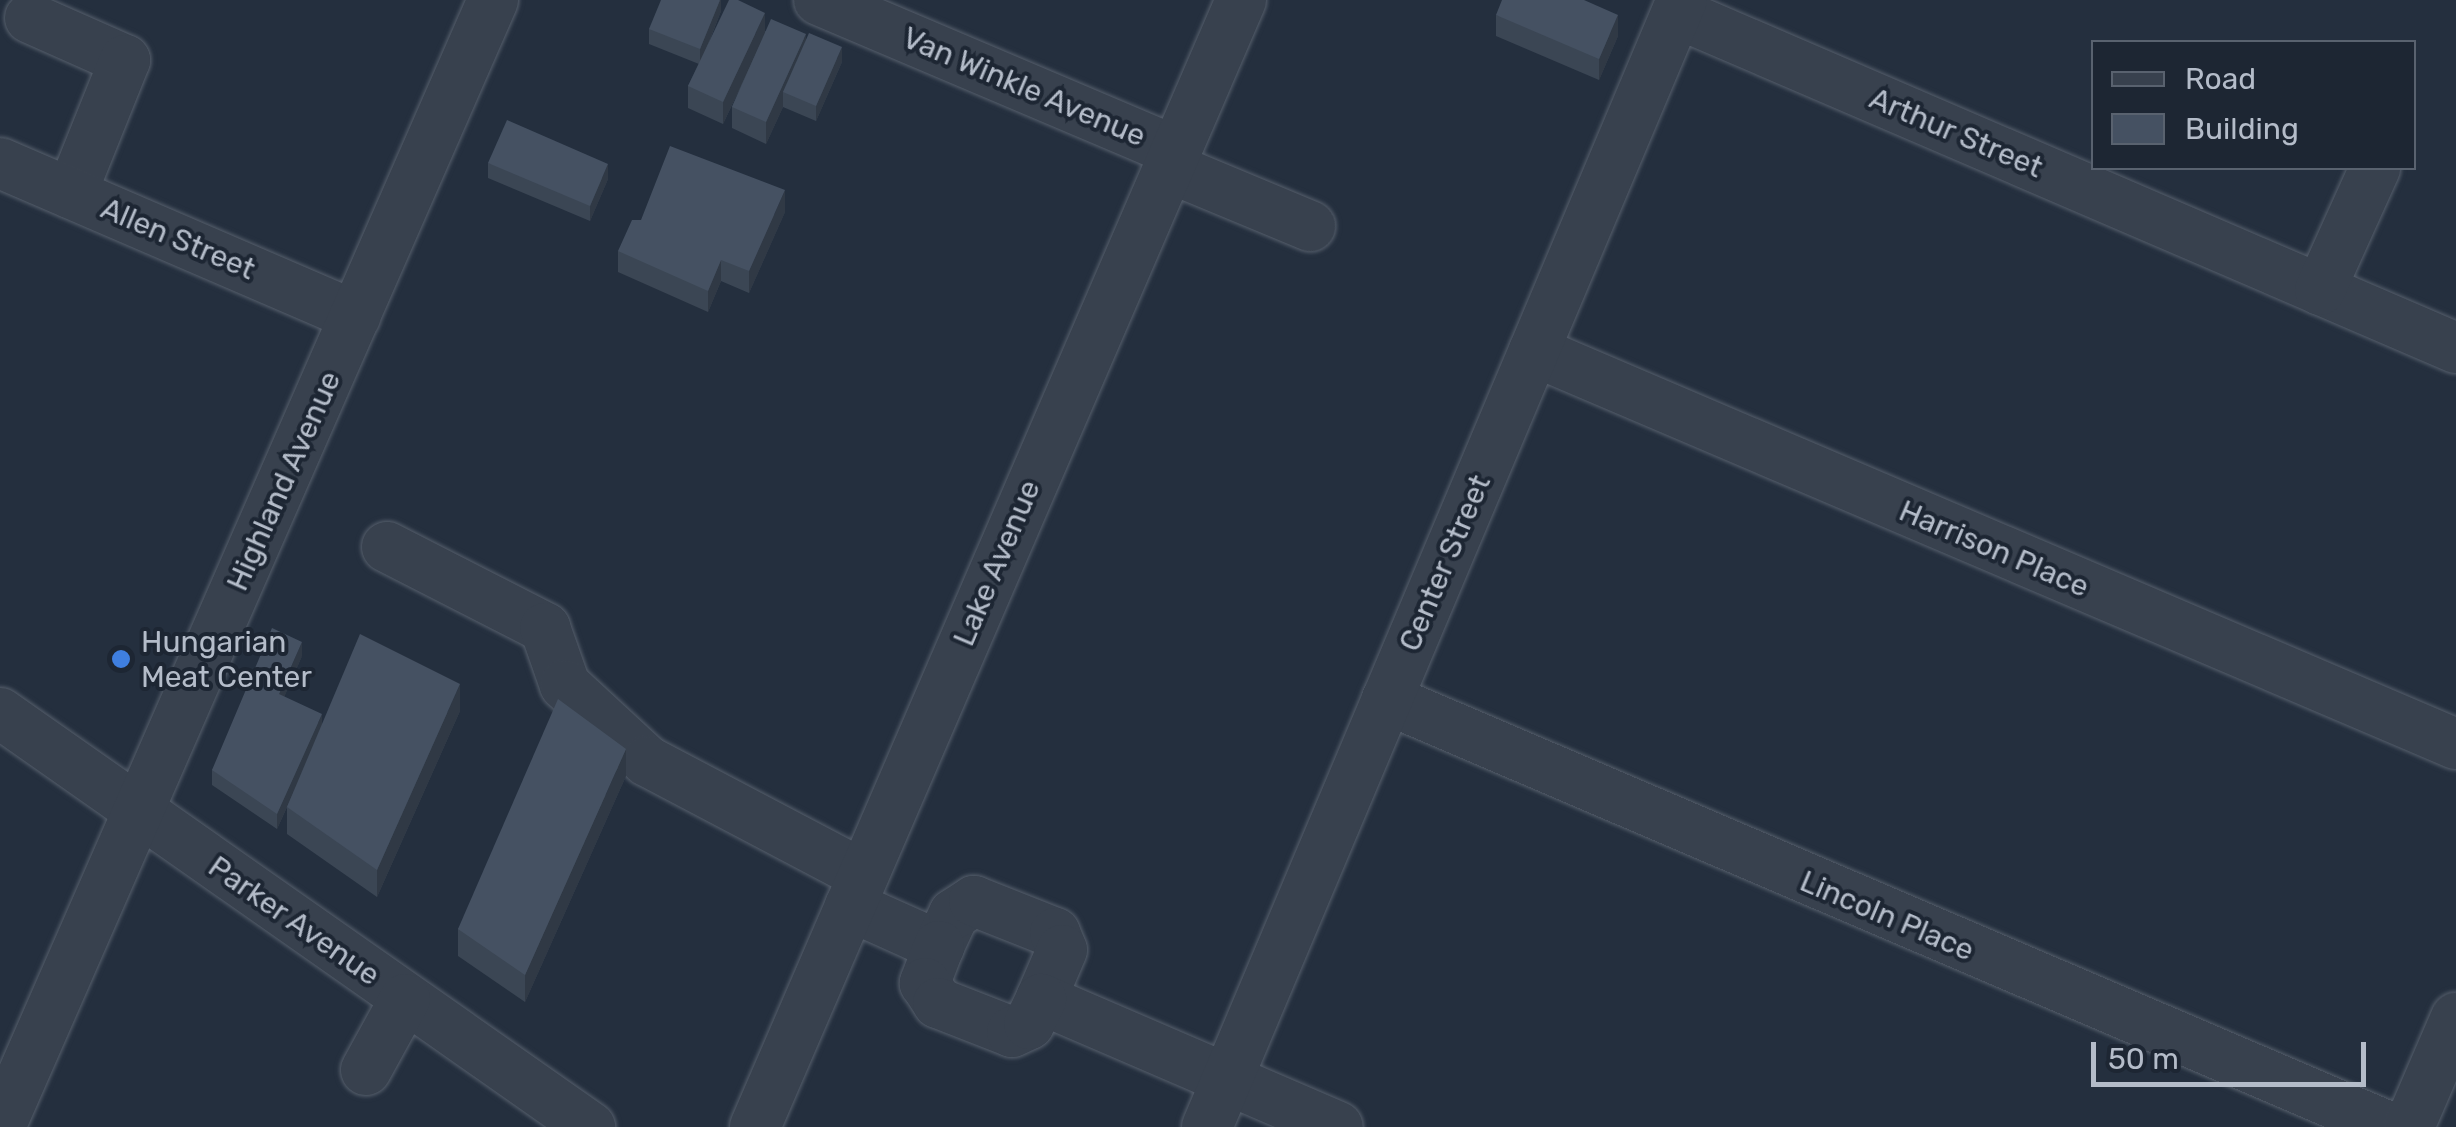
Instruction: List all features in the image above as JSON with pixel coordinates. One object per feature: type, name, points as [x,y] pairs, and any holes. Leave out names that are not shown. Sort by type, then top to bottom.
[{"type":"street","name":"Highland Avenue","points":[[0,1126],[494,0]]},
{"type":"street","name":"Van Winkle Avenue","points":[[819,0],[1310,226]]},
{"type":"street","name":"Lake Avenue","points":[[755,1127],[1240,0]]},
{"type":"street","name":"Arthur Street","points":[[1680,6],[2456,348]]},
{"type":"street","name":"Center Street","points":[[1207,1127],[1680,6]]},
{"type":"street","points":[[30,18],[125,60],[71,194]]},
{"type":"street","name":"Allen Street","points":[[0,163],[356,316]]},
{"type":"street","points":[[2320,290],[2375,170]]},
{"type":"street","name":"Harrison Place","points":[[1534,351],[2456,744]]},
{"type":"street","points":[[387,547],[546,628],[566,684],[646,761],[857,890],[940,946]]},
{"type":"street","name":"Lincoln Place","points":[[1388,699],[2389,1127]]},
{"type":"street","name":"Parker Avenue","points":[[0,712],[590,1127]]},
{"type":"street","points":[[974,901],[1055,933],[1062,950],[1029,1024],[1012,1032],[938,1002],[925,983],[940,946],[954,914],[974,901]]},
{"type":"street","points":[[366,1070],[405,999]]},
{"type":"street","points":[[1041,999],[1338,1127]]},
{"type":"street","points":[[2409,1127],[2456,1018]]},
{"type":"building","points":[[661,0],[720,0],[700,49],[649,29]]},
{"type":"building","points":[[729,0],[738,0],[765,13],[723,102],[688,86]]},
{"type":"building","points":[[1502,0],[1584,0],[1618,15],[1599,59],[1496,15]]},
{"type":"building","points":[[771,19],[806,34],[766,122],[732,107]]},
{"type":"building","points":[[809,33],[842,47],[816,106],[783,92]]},
{"type":"building","points":[[507,120],[608,164],[590,206],[488,163]]},
{"type":"building","points":[[670,146],[785,190],[749,271],[721,260],[708,291],[618,251],[632,220],[641,220]]},
{"type":"building","points":[[272,628],[302,642],[279,694],[322,714],[277,814],[212,770]]},
{"type":"building","points":[[360,634],[460,684],[377,870],[287,807]]},
{"type":"building","points":[[558,699],[626,749],[525,975],[458,929]]},
{"type":"place","name":"Hungarian Meat Center","points":[[121,659]]}]
